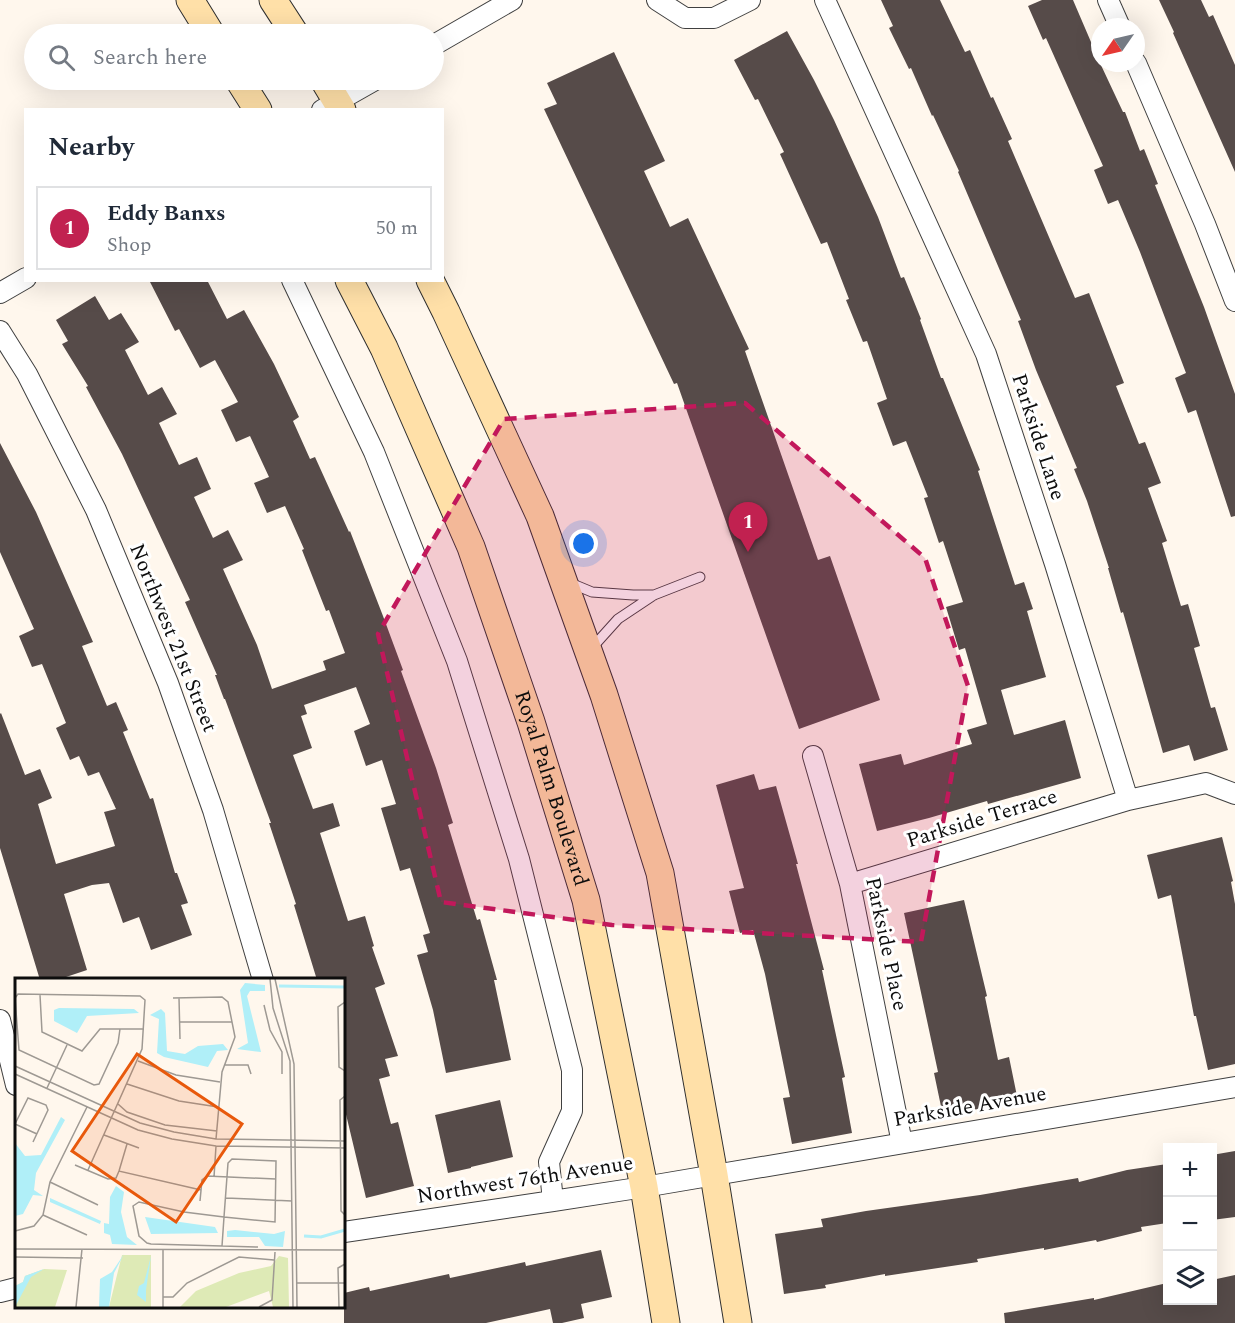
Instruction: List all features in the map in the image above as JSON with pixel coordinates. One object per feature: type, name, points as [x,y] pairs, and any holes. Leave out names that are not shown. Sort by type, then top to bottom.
[{"type":"main road","points":[[190,0],[205,24]]},
{"type":"main road","points":[[273,0],[289,24]]},
{"type":"main road","points":[[245,90],[257,108]]},
{"type":"main road","name":"Royal Palm Boulevard","points":[[350,282],[384,348],[471,547],[531,722],[586,900],[644,1187],[666,1323]]},
{"type":"main road","points":[[431,282],[540,516],[604,695],[660,873],[738,1323]]},
{"type":"street","points":[[444,39],[512,0]]},
{"type":"street","points":[[657,0],[685,18],[714,18],[750,0]]},
{"type":"street","name":"Parkside Lane","points":[[825,0],[986,354],[1055,564],[1128,800]]},
{"type":"street","points":[[1108,0],[1116,18]]},
{"type":"street","points":[[1140,72],[1205,224],[1235,301]]},
{"type":"street","points":[[332,100],[354,90]]},
{"type":"street","points":[[0,293],[24,280]]},
{"type":"street","points":[[293,282],[374,452],[457,661],[519,859],[572,1070],[572,1111],[549,1162],[552,1202]]},
{"type":"street","name":"Northwest 21st Street","points":[[0,331],[27,374],[96,510],[168,683],[213,810],[262,978]]},
{"type":"street","name":"Parkside Place","points":[[813,756],[850,884],[902,1143]]},
{"type":"street","points":[[1128,800],[1206,783],[1235,794]]},
{"type":"street","name":"Parkside Terrace","points":[[850,884],[1128,800]]},
{"type":"street","points":[[0,1020],[15,1081]]},
{"type":"street","name":"Parkside Avenue","points":[[714,1175],[1235,1087]]},
{"type":"street","name":"Northwest 76th Avenue","points":[[345,1232],[552,1202],[714,1175]]},
{"type":"street","points":[[0,1292],[15,1288]]},
{"type":"lane","points":[[589,652],[618,619],[654,595],[700,577]]},
{"type":"lane","points":[[563,579],[592,592],[654,595]]},
{"type":"highlighted area","points":[[745,403],[925,558],[968,686],[921,942],[612,925],[441,902],[378,634],[504,419]]},
{"type":"building","points":[[881,0],[940,0],[965,52],[970,50],[991,98],[993,97],[1012,139],[1008,141],[1075,298],[1089,293],[1124,383],[1116,386],[1139,444],[1145,442],[1161,483],[1148,488],[1167,541],[1162,543],[1181,606],[1188,604],[1200,646],[1194,648],[1211,708],[1215,707],[1228,750],[1194,761],[1189,745],[1163,753],[1123,612],[1121,613],[1109,568],[1074,469],[1077,468],[1036,370],[1018,321],[1021,320],[959,171],[911,68],[909,69],[889,28],[893,26]]},
{"type":"building","points":[[1042,0],[1073,0],[1091,42],[1091,72],[1104,72],[1125,112],[1140,151],[1144,149],[1158,184],[1155,185],[1204,307],[1235,394],[1235,516],[1231,517],[1196,410],[1188,413],[1175,378],[1186,373],[1140,252],[1118,200],[1108,204],[1094,170],[1103,166],[1046,38],[1043,40],[1028,6]]},
{"type":"building","points":[[1159,0],[1201,0],[1209,17],[1213,15],[1235,65],[1235,172],[1174,32]]},
{"type":"building","points":[[787,31],[834,120],[878,217],[901,278],[904,277],[941,378],[943,378],[980,470],[978,471],[1015,585],[1024,582],[1033,609],[1027,611],[1046,677],[1001,690],[1014,735],[1065,720],[1081,778],[877,831],[859,764],[901,754],[904,765],[972,744],[967,730],[987,724],[965,648],[959,650],[946,607],[963,602],[943,541],[939,543],[924,498],[928,497],[906,441],[893,446],[877,403],[887,399],[867,341],[863,342],[846,300],[849,299],[827,242],[821,244],[780,154],[784,152],[758,99],[755,100],[734,60]]},
{"type":"building","points":[[614,52],[665,161],[644,171],[670,227],[688,218],[749,349],[745,351],[818,560],[830,556],[880,700],[799,729],[677,383],[674,384],[544,109],[557,104],[547,83]]},
{"type":"building","points":[[150,282],[208,282],[227,319],[244,310],[274,364],[299,417],[293,421],[310,459],[315,457],[350,531],[403,670],[401,671],[453,823],[448,825],[477,920],[480,919],[497,980],[494,980],[511,1060],[446,1073],[433,1010],[417,955],[428,952],[423,935],[430,933],[410,868],[400,871],[381,808],[396,804],[382,760],[366,766],[354,731],[370,724],[356,687],[304,705],[307,714],[301,716],[312,748],[293,755],[313,809],[333,803],[340,826],[320,833],[348,921],[365,916],[374,946],[372,947],[385,984],[375,988],[398,1056],[385,1059],[390,1076],[379,1079],[391,1124],[398,1122],[414,1186],[366,1198],[345,1110],[345,978],[316,978],[294,905],[296,904],[269,823],[271,823],[215,675],[217,675],[185,602],[190,600],[122,454],[86,387],[88,386],[62,344],[68,341],[56,320],[95,296],[109,320],[121,313],[139,342],[125,350],[148,395],[162,387],[177,414],[159,423],[179,465],[197,457],[211,489],[194,497],[213,538],[228,530],[243,560],[223,569],[257,645],[272,689],[326,670],[323,661],[345,653],[285,506],[267,513],[254,483],[269,477],[250,436],[236,442],[221,410],[238,402],[215,360],[200,368],[179,329],[175,331]]},
{"type":"building","points":[[0,443],[36,512],[93,642],[82,646],[107,706],[116,702],[128,730],[123,732],[150,799],[153,798],[175,873],[177,873],[188,903],[181,905],[192,935],[151,950],[139,917],[123,923],[109,883],[92,885],[64,894],[87,970],[63,978],[39,978],[0,848],[0,714],[25,775],[40,769],[52,798],[38,804],[56,864],[115,846],[104,812],[116,809],[99,772],[88,776],[79,756],[70,760],[56,728],[66,723],[42,664],[32,667],[19,636],[34,629],[0,552]]},
{"type":"building","points":[[754,774],[759,790],[776,786],[798,864],[796,864],[824,970],[822,970],[845,1077],[842,1078],[852,1133],[792,1144],[783,1098],[790,1097],[765,974],[753,930],[740,933],[729,891],[744,888],[716,785]]},
{"type":"building","points":[[1222,837],[1233,881],[1231,882],[1235,904],[1235,1064],[1208,1070],[1196,1016],[1194,1016],[1171,895],[1158,899],[1147,855]]},
{"type":"building","points":[[964,900],[987,996],[985,997],[998,1060],[1009,1057],[1018,1101],[943,1116],[934,1073],[938,1072],[904,913]]},
{"type":"building","points":[[500,1100],[513,1157],[448,1173],[435,1115]]},
{"type":"building","points":[[1235,1151],[1235,1217],[1217,1219],[1217,1154]]},
{"type":"building","points":[[1163,1165],[1163,1224],[1141,1227],[1142,1231],[1097,1242],[1096,1240],[977,1259],[978,1262],[885,1276],[885,1274],[825,1285],[826,1288],[784,1294],[775,1234],[823,1227],[821,1219],[1078,1178],[1079,1182],[1127,1170]]},
{"type":"building","points":[[601,1250],[612,1297],[581,1304],[584,1318],[562,1323],[553,1323],[550,1309],[486,1323],[344,1323],[345,1293],[369,1287],[370,1291],[449,1274],[450,1278],[525,1262],[526,1266]]},
{"type":"building","points":[[1235,1275],[1235,1323],[1005,1323],[1004,1313],[1094,1298],[1094,1300],[1163,1284],[1163,1305],[1217,1305],[1217,1279]]},
{"type":"place","name":"Eddy Banxs","points":[[748,552]]}]
